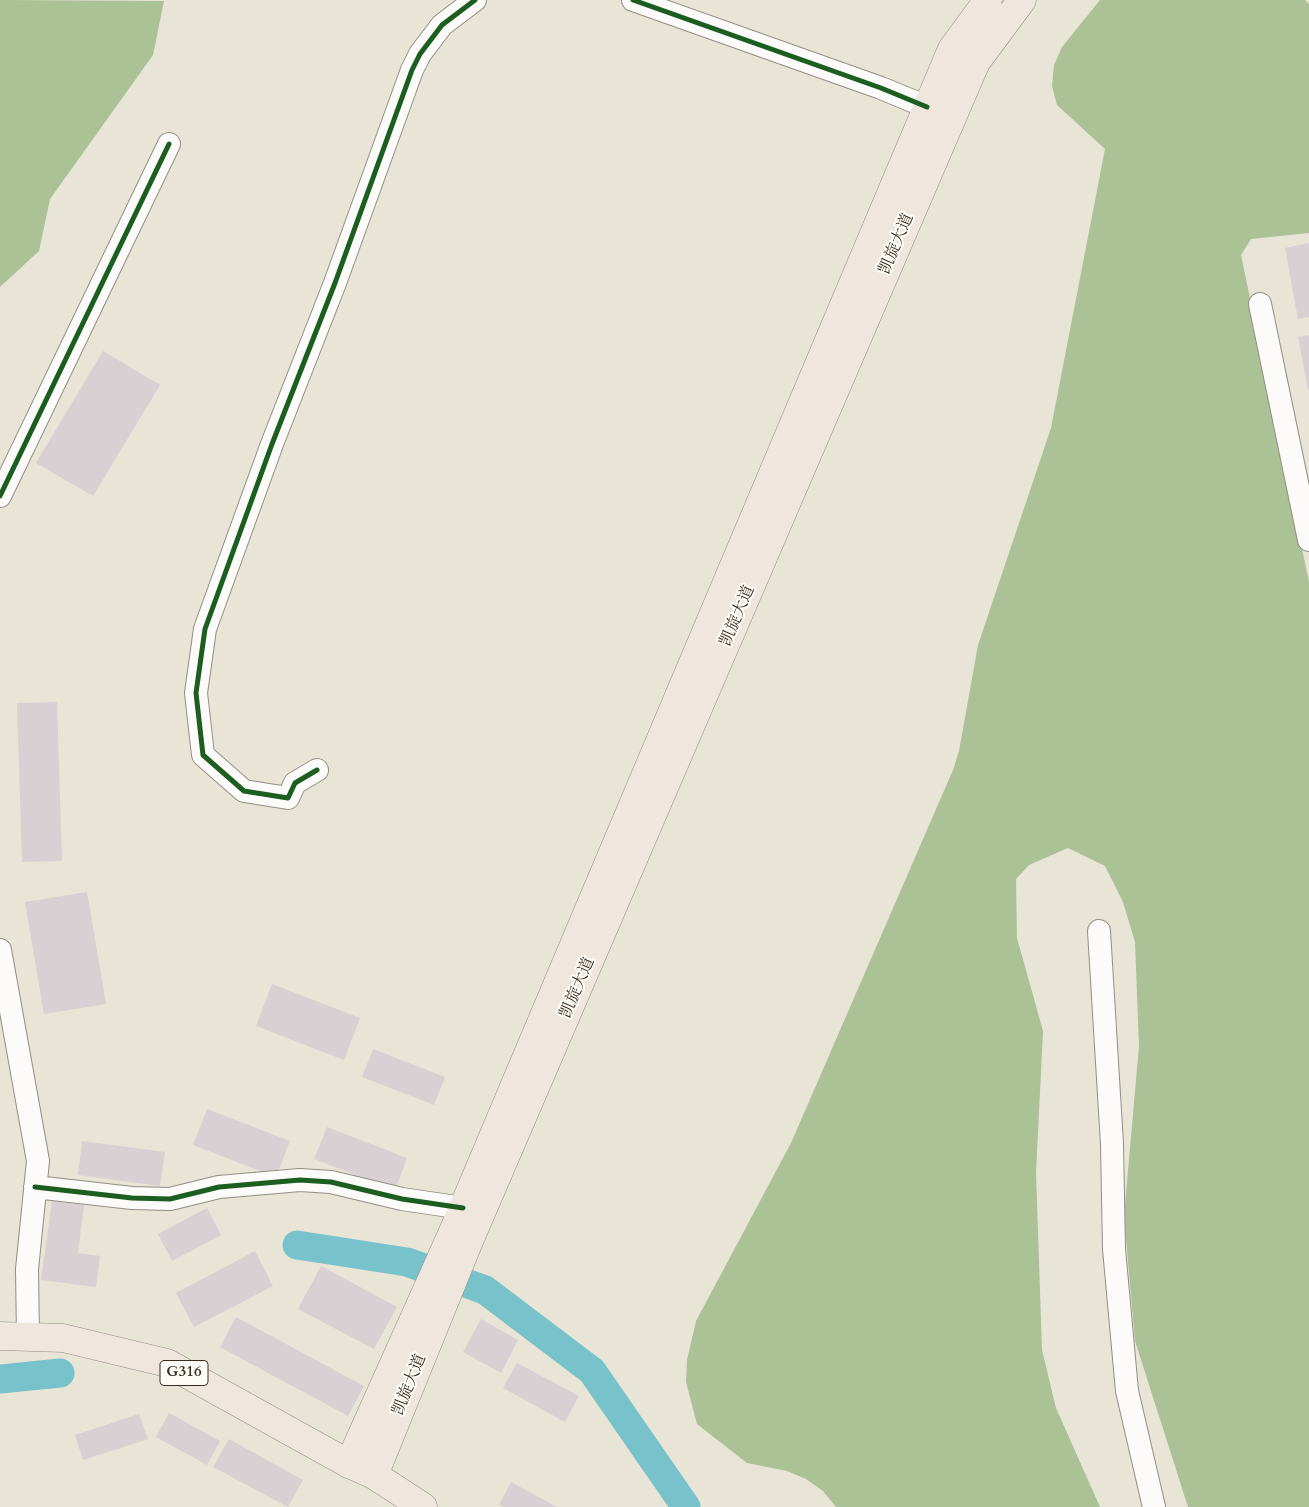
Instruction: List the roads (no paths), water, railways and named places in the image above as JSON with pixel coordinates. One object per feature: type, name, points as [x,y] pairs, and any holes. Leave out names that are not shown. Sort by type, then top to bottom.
[{"type":"main road","name":"凯旋大道","points":[[460,1238],[463,1208],[927,107],[952,49],[988,0]]},
{"type":"main road","name":"凯旋大道","points":[[460,1238],[976,62],[1022,0]]},
{"type":"main road","points":[[436,1294],[460,1238]]},
{"type":"main road","name":"凯旋大道","points":[[349,1464],[436,1294]]},
{"type":"main road","name":"凯旋大道","points":[[374,1474],[436,1294]]},
{"type":"main road","name":"G316","points":[[0,1336],[63,1338],[166,1363],[349,1464],[374,1474],[423,1507]]},
{"type":"street","points":[[317,770],[295,783],[288,798],[244,791],[203,755],[196,693],[205,629],[272,444],[335,283],[412,70],[420,54],[442,25],[475,0]]},
{"type":"street","points":[[633,0],[881,88],[927,107]]},
{"type":"street","points":[[0,496],[170,144]]},
{"type":"street","points":[[1260,304],[1309,540]]},
{"type":"street","points":[[1099,931],[1112,1144],[1114,1249],[1127,1391],[1154,1507]]},
{"type":"street","points":[[0,950],[38,1161],[27,1269],[28,1337]]},
{"type":"street","points":[[35,1187],[132,1198],[170,1199],[218,1187],[300,1180],[332,1182],[402,1199],[463,1208]]},
{"type":"waterway","points":[[297,1245],[407,1262],[485,1290],[592,1371],[686,1507]]},
{"type":"waterway","points":[[0,1379],[60,1373]]}]
